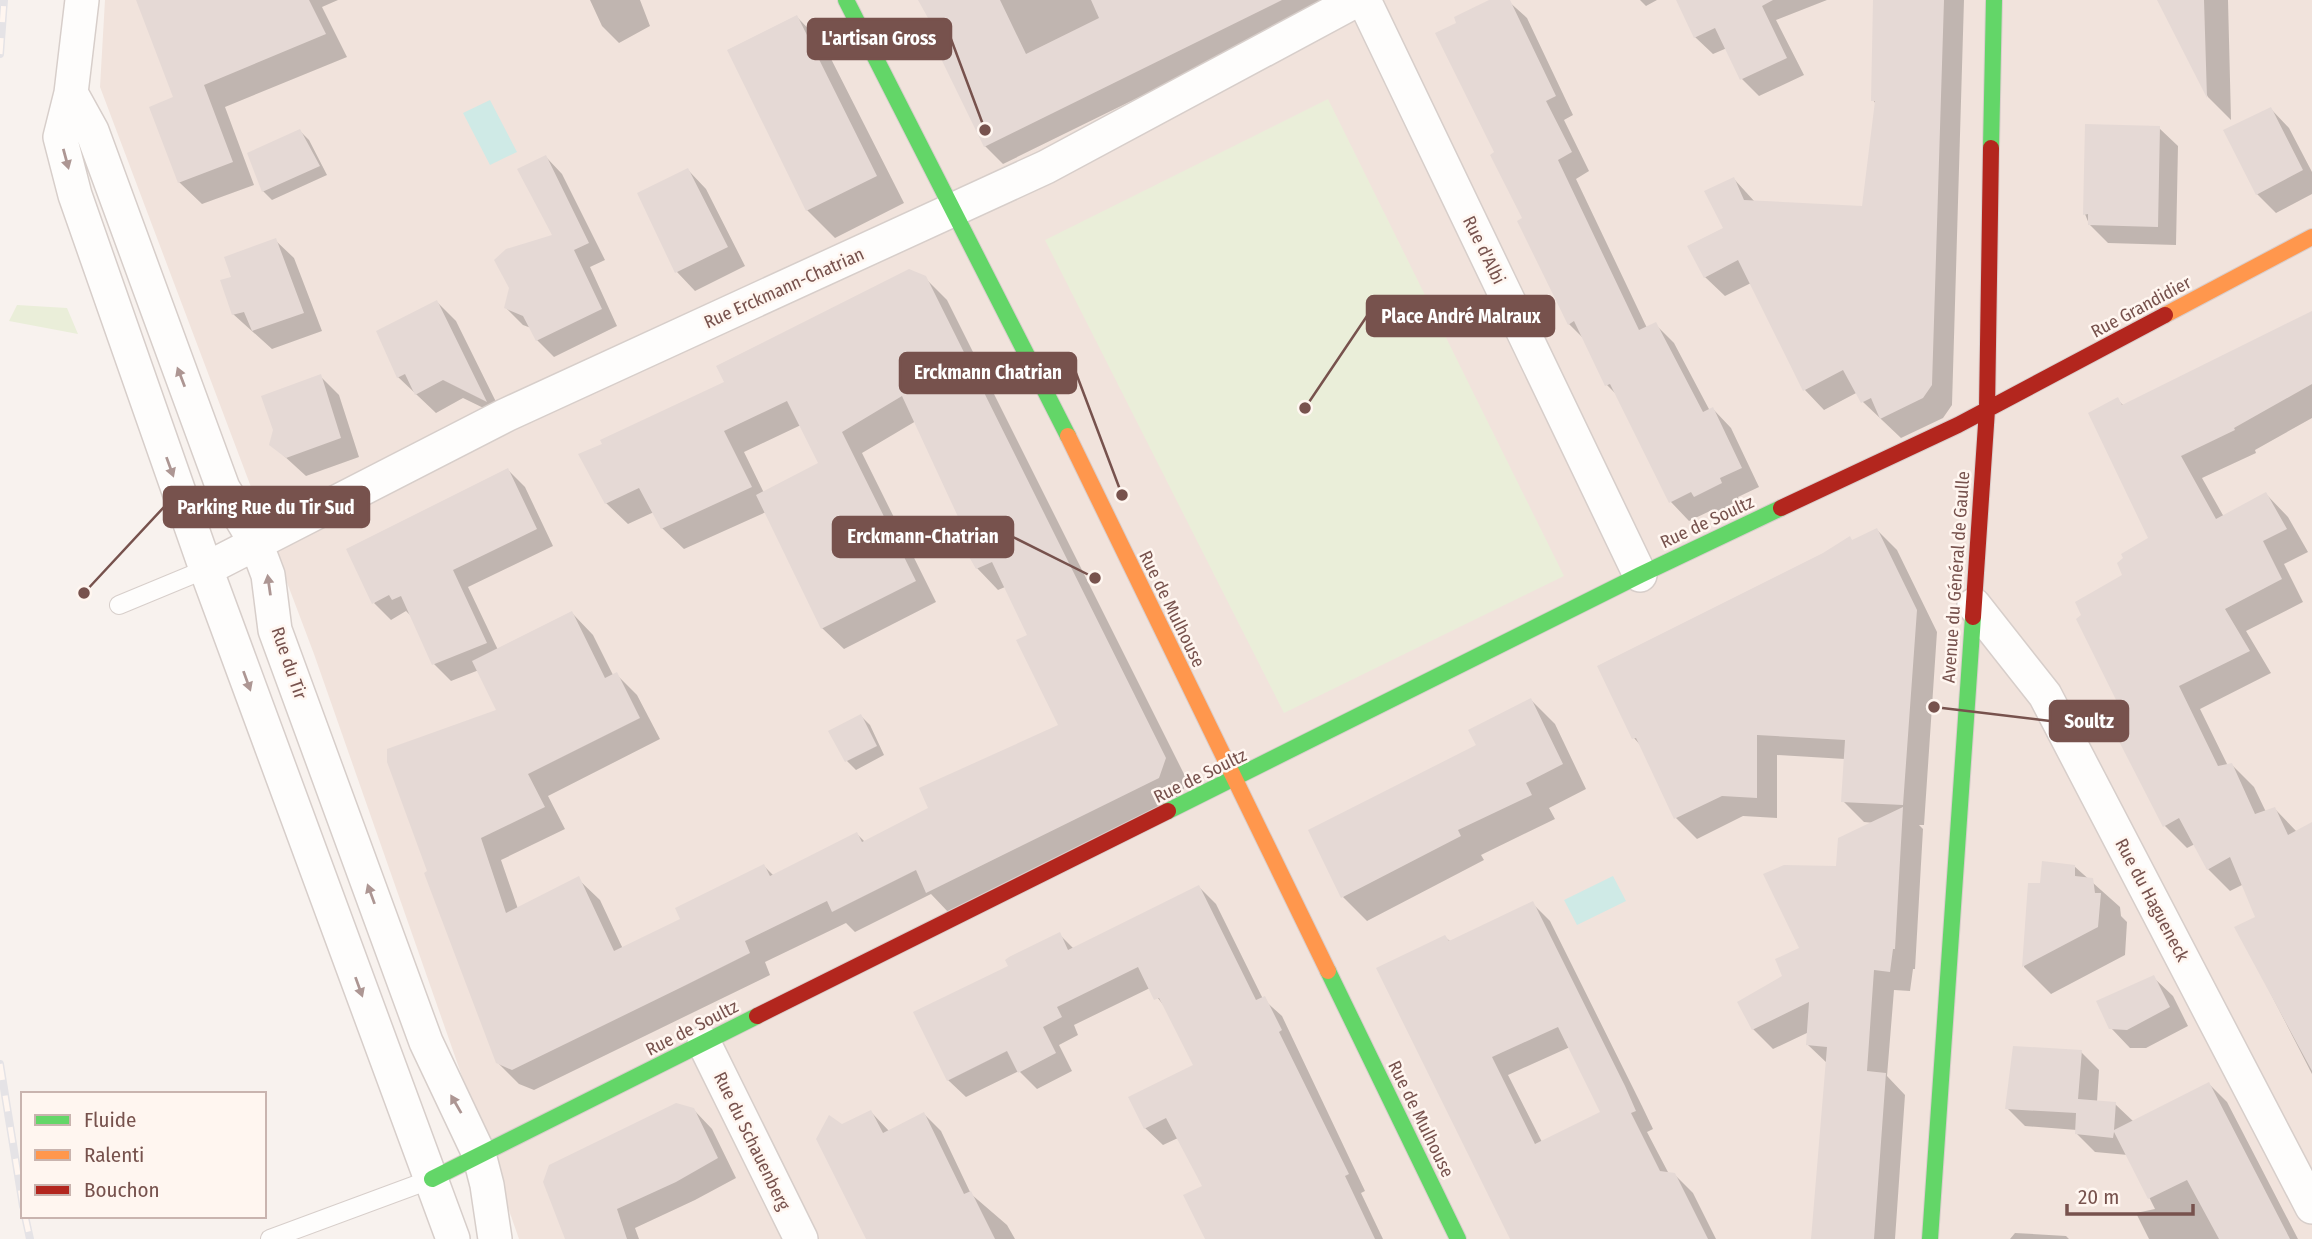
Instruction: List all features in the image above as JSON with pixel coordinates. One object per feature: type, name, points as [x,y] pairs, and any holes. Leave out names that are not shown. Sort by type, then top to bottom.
[{"type":"street","points":[[82,0],[71,93],[60,137],[75,195],[206,569],[453,1239]]},
{"type":"street","name":"Rue de Mulhouse","points":[[846,0],[954,211],[1235,779],[1458,1239]]},
{"type":"street","name":"Rue Erckmann-Chatrian","points":[[206,569],[506,415],[1046,167],[1357,0]]},
{"type":"street","name":"Rue d'Albi","points":[[1364,0],[1640,575]]},
{"type":"street","name":"Avenue du Général de Gaulle","points":[[1930,1239],[1987,410],[1994,0]]},
{"type":"street","name":"Rue du Tir","points":[[71,93],[92,131],[223,488],[256,543],[268,575],[275,630],[377,910],[426,1042],[479,1154],[495,1239]]},
{"type":"street","name":"Rue Grandidier","points":[[1987,410],[2312,237]]},
{"type":"street","name":"Rue de Soultz","points":[[432,1179],[1640,575],[1987,410]]},
{"type":"street","name":"Rue du Hagueneck","points":[[1974,605],[2045,695],[2312,1207]]},
{"type":"street","name":"Rue du Schauenberg","points":[[704,1043],[801,1239]]},
{"type":"lane","points":[[119,605],[206,569]]},
{"type":"lane","points":[[270,1239],[432,1179]]},
{"type":"shaded area","points":[[105,0],[2312,0],[2312,1239],[519,1239],[314,654],[100,87]]},
{"type":"green space","points":[[1328,99],[1564,576],[1284,713],[1045,240]]},
{"type":"green space","points":[[17,305],[67,308],[78,334],[9,321]]},
{"type":"water","points":[[490,100],[517,152],[490,165],[463,113]]},
{"type":"water","points":[[1613,876],[1626,901],[1577,925],[1564,900]]},
{"type":"building","points":[[136,0],[309,0],[326,34],[204,85],[233,162],[178,183],[149,107],[173,97]]},
{"type":"building","points":[[918,0],[1000,0],[1026,54],[1099,18],[1091,0],[1282,0],[984,147],[927,30],[933,27]]},
{"type":"building","points":[[1489,0],[1510,0],[1556,96],[1546,101],[1572,152],[1558,160],[1639,330],[1656,322],[1703,412],[1713,407],[1742,468],[1720,478],[1722,483],[1694,497],[1691,492],[1669,503],[1610,384],[1605,386],[1574,321],[1568,325],[1517,221],[1522,218],[1490,155],[1494,152],[1435,33],[1456,23],[1454,17]]},
{"type":"building","points":[[1676,0],[1773,0],[1762,6],[1787,58],[1740,80],[1715,28],[1694,38]]},
{"type":"building","points":[[1873,0],[1944,0],[1932,385],[1923,398],[1880,419],[1871,398],[1861,403],[1843,370],[1803,391],[1738,260],[1704,278],[1687,246],[1723,228],[1704,191],[1734,177],[1744,200],[1862,206],[1875,101],[1871,101]]},
{"type":"building","points":[[2157,0],[2204,0],[2207,98]]},
{"type":"building","points":[[797,15],[877,176],[806,211],[727,50]]},
{"type":"building","points":[[2271,107],[2303,170],[2256,195],[2223,130]]},
{"type":"building","points":[[2085,124],[2160,126],[2158,227],[2088,225],[2088,214],[2083,215]]},
{"type":"building","points":[[300,129],[320,166],[262,192],[247,153]]},
{"type":"building","points":[[546,155],[589,243],[574,250],[602,309],[536,341],[523,316],[504,308],[509,288],[494,260],[506,249],[552,235],[517,169]]},
{"type":"building","points":[[688,168],[728,247],[675,273],[637,193]]},
{"type":"building","points":[[276,238],[304,313],[252,331],[244,312],[232,315],[220,280],[231,277],[224,257]]},
{"type":"building","points":[[909,269],[926,276],[1166,758],[1159,778],[926,893],[916,870],[832,912],[827,901],[745,941],[750,953],[684,986],[512,1070],[496,1063],[424,873],[427,871],[387,762],[387,749],[496,710],[472,661],[572,611],[605,678],[617,672],[640,718],[528,774],[545,807],[481,838],[506,913],[579,876],[614,951],[680,919],[675,908],[764,864],[770,876],[857,832],[862,842],[928,808],[919,788],[1058,725],[1016,640],[1027,635],[992,562],[976,569],[968,555],[959,537],[966,534],[902,396],[842,432],[916,581],[821,629],[756,495],[818,463],[787,401],[724,431],[752,487],[661,529],[639,488],[605,504],[578,454],[602,444],[600,440],[724,382],[716,366]]},
{"type":"building","points":[[437,300],[487,402],[443,380],[415,395],[405,374],[397,378],[376,331]]},
{"type":"building","points":[[2312,311],[2312,384],[2234,428],[2235,430],[2181,456],[2216,519],[2266,492],[2287,529],[2263,541],[2282,579],[2225,609],[2250,651],[2179,686],[2218,766],[2232,763],[2255,814],[2275,807],[2288,835],[2312,822],[2312,1071],[2234,927],[2255,917],[2230,857],[2207,870],[2179,818],[2163,827],[2106,716],[2120,708],[2076,619],[2081,615],[2075,602],[2122,575],[2117,563],[2123,558],[2121,554],[2148,538],[2088,413],[2118,397],[2122,405]]},
{"type":"building","points":[[321,374],[341,438],[286,458],[269,445],[273,430],[261,396]]},
{"type":"building","points":[[508,468],[537,529],[453,570],[487,643],[432,665],[401,596],[392,600],[389,595],[372,604],[346,549]]},
{"type":"building","points":[[1877,528],[1917,610],[1903,805],[1841,802],[1845,740],[1757,735],[1757,798],[1722,796],[1674,819],[1636,738],[1632,739],[1597,666],[1823,553],[1850,536],[1852,540]]},
{"type":"building","points":[[1531,698],[1563,764],[1526,783],[1532,795],[1458,830],[1461,836],[1341,898],[1308,830],[1476,745],[1468,730]]},
{"type":"building","points":[[861,714],[877,746],[845,762],[828,731]]},
{"type":"building","points":[[1903,807],[1895,949],[1890,972],[1874,970],[1867,1071],[1886,1073],[1874,1239],[1811,1239],[1827,1047],[1806,1045],[1809,1002],[1752,1030],[1737,1002],[1782,976],[1775,959],[1799,948],[1763,874],[1784,865],[1836,866],[1838,838]]},
{"type":"building","points":[[2042,861],[2075,865],[2075,876],[2093,878],[2095,893],[2101,893],[2098,927],[2022,967],[2028,883],[2040,883]]},
{"type":"building","points":[[1199,885],[1256,1000],[1265,996],[1282,1030],[1279,1032],[1349,1174],[1345,1176],[1375,1239],[1205,1239],[1183,1195],[1202,1186],[1166,1118],[1144,1129],[1128,1097],[1193,1065],[1159,998],[1154,1000],[1138,967],[1057,1007],[1062,1017],[1043,1027],[1056,1053],[1018,1073],[1007,1051],[947,1081],[913,1012],[1008,966],[1005,960],[1009,957],[1060,932],[1068,950]]},
{"type":"building","points":[[1533,901],[1625,1086],[1636,1111],[1631,1113],[1660,1171],[1675,1173],[1708,1239],[1510,1239],[1376,968],[1445,935],[1449,941]],"holes":[[[1558,1027],[1600,1112],[1535,1144],[1492,1057]]]},
{"type":"building","points":[[2154,975],[2170,1007],[2127,1030],[2109,1029],[2096,1001]]},
{"type":"building","points":[[2013,1046],[2082,1050],[2078,1099],[2116,1102],[2114,1130],[2209,1082],[2290,1239],[2219,1239],[2187,1180],[2148,1199],[2114,1132],[2113,1138],[2075,1134],[2076,1113],[2005,1109]]},
{"type":"building","points":[[676,1103],[694,1108],[718,1158],[676,1182],[617,1209],[627,1239],[565,1239],[543,1182],[549,1165]]},
{"type":"building","points":[[871,1110],[883,1133],[924,1112],[964,1194],[971,1191],[995,1239],[866,1239],[816,1139],[829,1115],[842,1124]]},
{"type":"railway","points":[[0,54],[4,0]]},
{"type":"railway","points":[[0,1064],[21,1194]]},
{"type":"railway","points":[[25,1218],[30,1239]]},
{"type":"traffic: fast","points":[[846,0],[1068,436]]},
{"type":"traffic: fast","points":[[1991,148],[1994,0]]},
{"type":"traffic: fast","points":[[1168,811],[1640,575],[1781,508]]},
{"type":"traffic: fast","points":[[1930,1239],[1973,617]]},
{"type":"traffic: fast","points":[[1328,971],[1458,1239]]},
{"type":"traffic: fast","points":[[432,1179],[757,1016]]},
{"type":"traffic: slow","points":[[2165,315],[2312,237]]},
{"type":"traffic: slow","points":[[1068,436],[1328,971]]},
{"type":"traffic: jam","points":[[1973,617],[1987,410],[1991,148]]},
{"type":"traffic: jam","points":[[1781,508],[1958,425],[2165,315]]},
{"type":"traffic: jam","points":[[757,1016],[1168,811]]},
{"type":"place","name":"L'artisan Gross","points":[[985,130]]},
{"type":"place","name":"Place André Malraux","points":[[1305,408]]},
{"type":"place","name":"Erckmann Chatrian","points":[[1122,495]]},
{"type":"place","name":"Erckmann-Chatrian","points":[[1095,578]]},
{"type":"place","name":"Parking Rue du Tir Sud","points":[[84,593]]},
{"type":"place","name":"Soultz","points":[[1934,707]]}]
